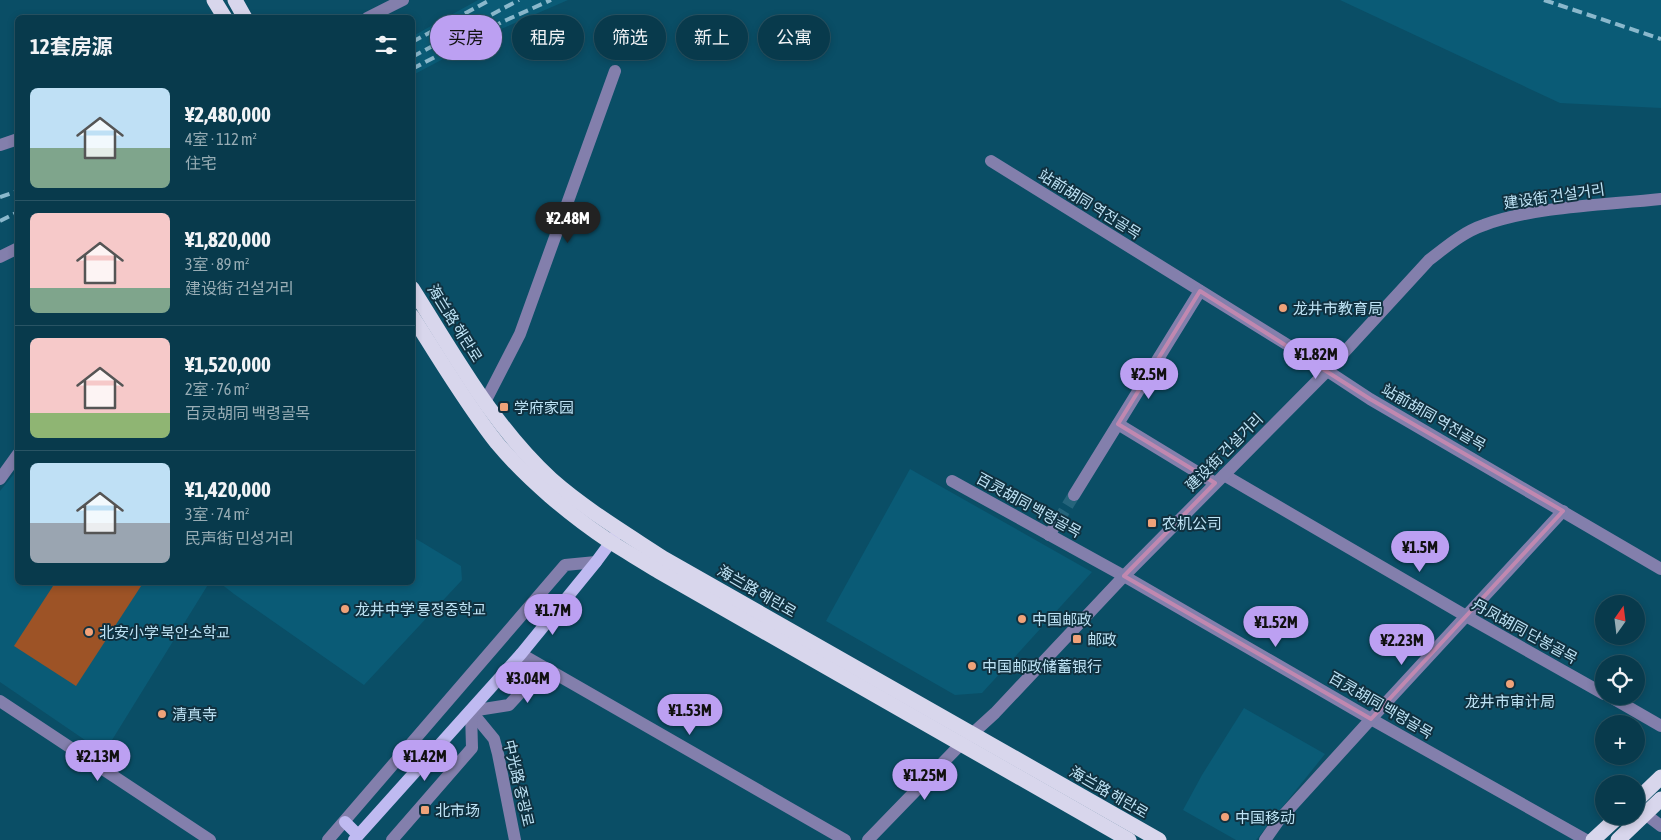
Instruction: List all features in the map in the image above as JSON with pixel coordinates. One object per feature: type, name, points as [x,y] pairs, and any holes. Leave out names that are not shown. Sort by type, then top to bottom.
[{"type":"highway","points":[[214,0],[223,15]]},
{"type":"highway","points":[[235,0],[243,15]]},
{"type":"highway","name":"海兰路 해란로","points":[[415,293],[501,424],[552,479],[615,536]]},
{"type":"highway","name":"海兰路 해란로","points":[[415,321],[466,400],[498,443],[534,480],[579,520],[663,558],[967,739],[1129,840]]},
{"type":"highway","name":"海兰路 해란로","points":[[967,739],[1159,840]]},
{"type":"highway","points":[[1645,792],[1661,777]]},
{"type":"highway","points":[[1645,808],[1661,799]]},
{"type":"highway","points":[[1593,840],[1609,825]]},
{"type":"highway","points":[[1618,840],[1630,825]]},
{"type":"main road","points":[[345,822],[356,838],[521,654],[615,536]]},
{"type":"street","points":[[373,15],[403,0]]},
{"type":"street","points":[[485,402],[520,334],[615,70]]},
{"type":"street","points":[[0,145],[15,141]]},
{"type":"street","name":"站前胡同 역전골목","points":[[990,161],[1291,347],[1370,399],[1661,569]]},
{"type":"street","name":"建设街 건설거리","points":[[868,840],[995,713],[1124,576],[1327,371],[1429,260],[1461,236],[1482,226],[1528,213],[1661,200]]},
{"type":"street","points":[[0,257],[15,250]]},
{"type":"street","points":[[1074,495],[1200,291]]},
{"type":"street","name":"丹凤胡同 단봉골목","points":[[1118,424],[1595,689]]},
{"type":"street","points":[[0,479],[15,458]]},
{"type":"street","name":"百灵胡同 백령골목","points":[[952,481],[1124,576],[1371,719],[1586,840]]},
{"type":"street","points":[[1265,840],[1279,820],[1563,512]]},
{"type":"street","points":[[1049,535],[1058,521]]},
{"type":"street","points":[[328,840],[565,565],[596,562]]},
{"type":"street","points":[[392,840],[472,748],[471,710],[509,705],[530,682],[521,654]]},
{"type":"street","points":[[521,654],[845,840]]},
{"type":"street","points":[[0,702],[202,838]]},
{"type":"street","points":[[1624,705],[1661,726]]},
{"type":"street","name":"中光路 중광로","points":[[471,710],[494,739],[515,840]]},
{"type":"street","points":[[1645,813],[1661,826]]},
{"type":"highlighted area","points":[[1200,291],[1370,399],[1563,511],[1371,719],[1124,576],[1215,483],[1118,424]]},
{"type":"shaded area","points":[[478,0],[568,0],[533,15],[512,15],[512,24],[502,29],[502,15],[451,15]]},
{"type":"shaded area","points":[[1340,0],[1661,0],[1661,108],[1560,103]]},
{"type":"shaded area","points":[[430,27],[430,60],[441,60],[415,74],[415,35]]},
{"type":"shaded area","points":[[910,469],[1092,572],[982,693],[955,695],[826,621]]},
{"type":"shaded area","name":"北安小学 북안소학교","points":[[15,472],[15,585],[208,585],[104,753],[0,682],[0,491]]},
{"type":"shaded area","name":"龙井中学 룡정중학교","points":[[415,538],[461,566],[462,580],[364,685],[223,585],[415,585]]},
{"type":"shaded area","points":[[54,585],[142,585],[76,686],[14,646]]},
{"type":"shaded area","points":[[1244,708],[1325,754],[1256,840],[1236,840],[1183,810],[1202,775]]},
{"type":"tunnel","points":[[1058,521],[1074,495]]},
{"type":"railway","points":[[415,40],[490,0]]},
{"type":"railway","points":[[415,55],[519,0]]},
{"type":"railway","points":[[415,67],[502,22],[551,0]]},
{"type":"railway","points":[[1544,0],[1661,39]]},
{"type":"railway","points":[[0,197],[15,192]]},
{"type":"railway","points":[[0,221],[15,214]]},
{"type":"place","name":"龙井市教育局","points":[[1283,308]]},
{"type":"place","name":"学府家园","points":[[504,407]]},
{"type":"place","name":"农机公司","points":[[1152,523]]},
{"type":"place","name":"龙井中学 룡정중학교","points":[[345,609]]},
{"type":"place","name":"中国邮政","points":[[1022,619]]},
{"type":"place","name":"北安小学 북안소학교","points":[[89,632]]},
{"type":"place","name":"邮政","points":[[1077,639]]},
{"type":"place","name":"中国邮政储蓄银行","points":[[972,666]]},
{"type":"place","name":"龙井市审计局","points":[[1510,684]]},
{"type":"place","name":"清真寺","points":[[162,714]]},
{"type":"place","name":"北市场","points":[[425,810]]},
{"type":"place","name":"中国移动","points":[[1225,817]]}]
